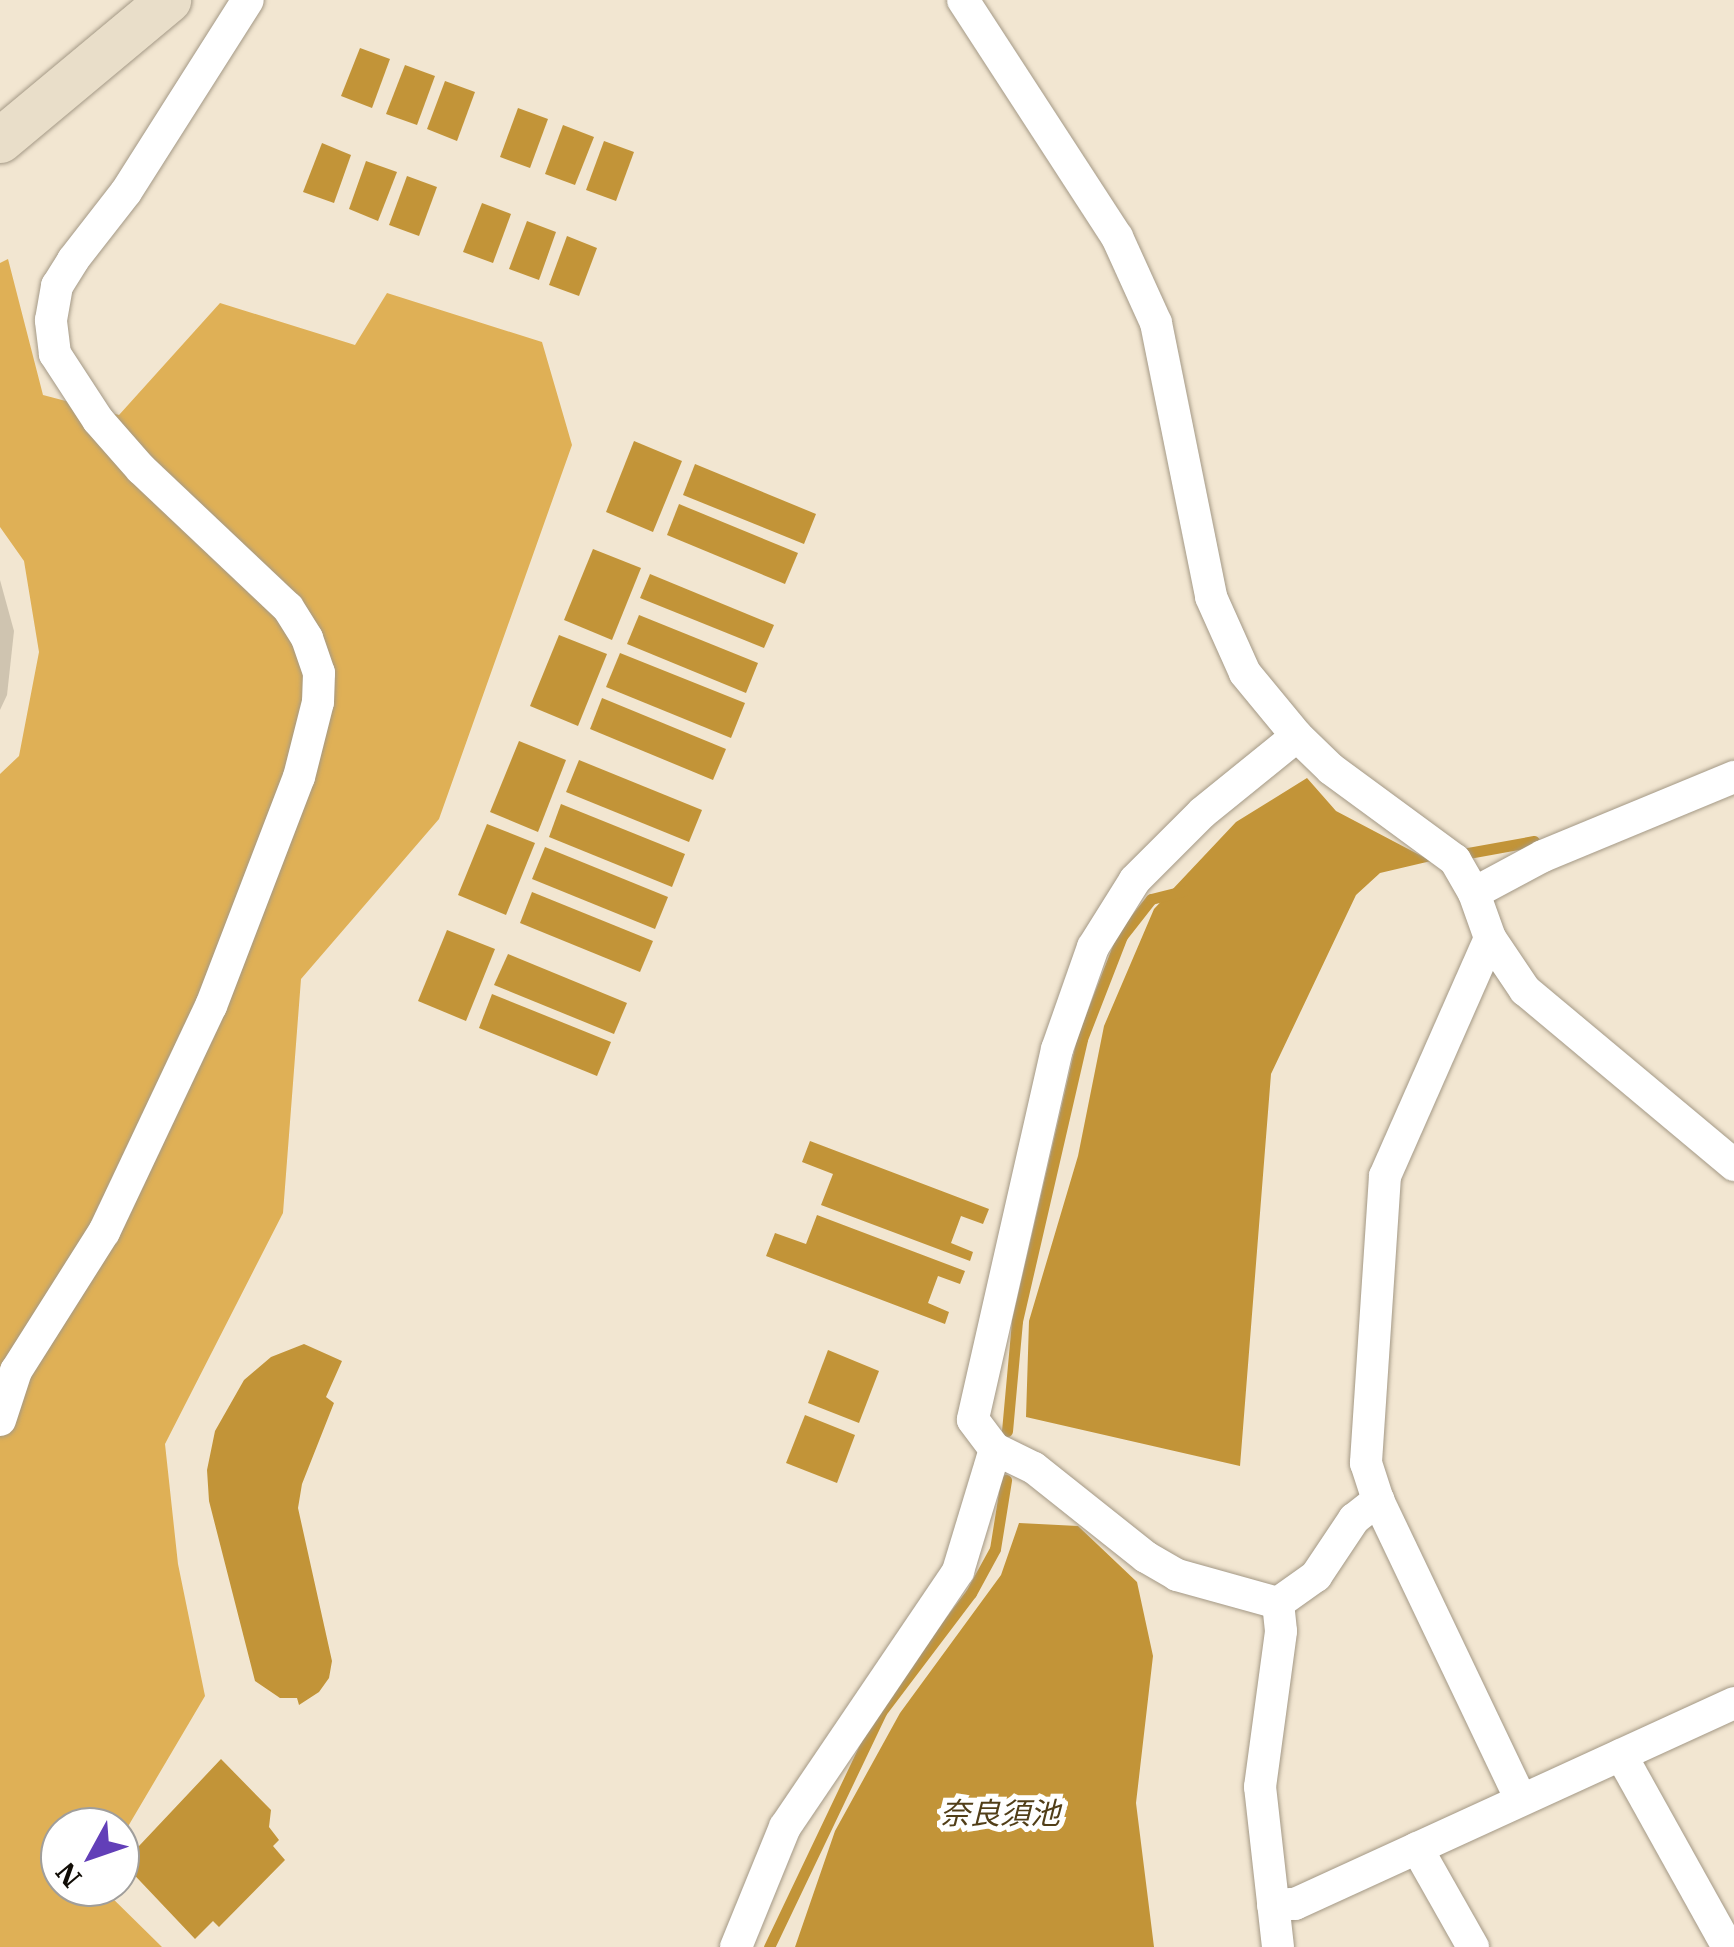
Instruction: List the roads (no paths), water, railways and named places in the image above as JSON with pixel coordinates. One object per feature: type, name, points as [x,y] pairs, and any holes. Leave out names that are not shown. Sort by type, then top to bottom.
[{"type":"main road","points":[[0,140],[168,0]]},
{"type":"street","points":[[0,1420],[16,1371],[104,1232],[210,1006],[299,777],[318,702],[319,673],[307,638],[288,608],[141,469],[98,420],[56,354],[51,320],[57,286],[73,260],[126,192],[248,0]]},
{"type":"street","points":[[962,0],[980,21],[1125,254],[1156,322],[1211,597],[1244,672],[1297,736],[1332,769],[1455,860],[1474,894],[1490,938],[1525,990],[1734,1165]]},
{"type":"street","points":[[1297,736],[1202,813],[1136,880],[1094,947],[1058,1049],[972,1420],[995,1449],[1034,1468],[1146,1558],[1178,1575],[1278,1602],[1316,1576],[1354,1518],[1378,1500]]},
{"type":"street","points":[[1474,894],[1543,856],[1734,778]]},
{"type":"street","points":[[1490,938],[1385,1176],[1366,1463],[1378,1500],[1522,1800]]},
{"type":"street","points":[[736,1947],[785,1827],[958,1571],[995,1449]]},
{"type":"street","points":[[1278,1602],[1281,1631],[1260,1788],[1278,1947]]},
{"type":"street","points":[[1273,1905],[1295,1904],[1734,1703]]},
{"type":"street","points":[[1621,1755],[1728,1947]]},
{"type":"street","points":[[1417,1848],[1472,1947]]},
{"type":"water","points":[[360,48],[390,59],[372,108],[341,96]]},
{"type":"water","points":[[405,65],[435,76],[417,125],[386,114]]},
{"type":"water","points":[[445,81],[475,92],[457,141],[427,129]]},
{"type":"water","points":[[518,108],[548,119],[530,168],[500,157]]},
{"type":"water","points":[[563,125],[594,137],[575,185],[545,174]]},
{"type":"water","points":[[604,141],[634,152],[616,201],[586,190]]},
{"type":"water","points":[[322,143],[351,155],[334,203],[303,192]]},
{"type":"water","points":[[366,161],[397,172],[378,221],[349,209]]},
{"type":"water","points":[[407,176],[437,187],[419,236],[389,225]]},
{"type":"water","points":[[482,203],[511,214],[493,263],[463,252]]},
{"type":"water","points":[[527,221],[556,232],[539,280],[509,269]]},
{"type":"water","points":[[567,236],[597,248],[579,296],[549,285]]},
{"type":"water","points":[[634,441],[682,461],[653,532],[606,512]]},
{"type":"water","points":[[695,464],[816,514],[804,544],[683,495]]},
{"type":"water","points":[[679,504],[798,553],[785,584],[667,535]]},
{"type":"water","points":[[593,549],[641,568],[612,640],[564,620]]},
{"type":"water","points":[[650,574],[774,625],[764,648],[640,598]]},
{"type":"water","points":[[639,615],[758,663],[746,693],[627,644]]},
{"type":"water","points":[[559,635],[607,654],[578,726],[530,706]]},
{"type":"water","points":[[620,653],[745,703],[731,738],[606,687]]},
{"type":"water","points":[[602,698],[726,749],[713,780],[590,729]]},
{"type":"water","points":[[519,741],[566,760],[538,832],[490,812]]},
{"type":"water","points":[[579,760],[702,810],[689,842],[566,792]]},
{"type":"water","points":[[1307,778],[1336,811],[1431,861],[1380,873],[1356,895],[1271,1074],[1240,1466],[1026,1417],[1029,1321],[1078,1156],[1104,1026],[1154,909],[1236,822]]},
{"type":"water","points":[[561,804],[685,854],[672,887],[549,837]]},
{"type":"water","points":[[487,824],[535,843],[506,915],[458,895]]},
{"type":"water","points":[[545,847],[668,897],[655,929],[532,879]]},
{"type":"water","points":[[532,892],[653,941],[640,972],[520,923]]},
{"type":"water","points":[[447,930],[495,949],[466,1021],[418,1001]]},
{"type":"water","points":[[508,954],[627,1003],[614,1034],[494,985]]},
{"type":"water","points":[[492,994],[611,1042],[597,1076],[479,1028]]},
{"type":"water","points":[[810,1141],[989,1209],[983,1224],[961,1216],[951,1243],[973,1252],[970,1261],[821,1205],[833,1174],[802,1162]]},
{"type":"water","points":[[817,1215],[965,1271],[960,1284],[938,1276],[928,1303],[949,1312],[945,1324],[766,1256],[775,1233],[806,1244]]},
{"type":"water","points":[[304,1344],[342,1361],[326,1397],[334,1403],[302,1484],[298,1508],[332,1661],[329,1678],[319,1692],[299,1705],[297,1698],[280,1698],[255,1681],[209,1501],[207,1470],[215,1431],[244,1380],[271,1357]]},
{"type":"water","points":[[828,1350],[879,1371],[859,1423],[808,1403]]},
{"type":"water","points":[[805,1415],[855,1435],[837,1483],[786,1463]]},
{"type":"water","name":"奈良須池","points":[[1019,1523],[1078,1526],[1137,1582],[1153,1656],[1136,1803],[1154,1947],[795,1947],[835,1831],[900,1713],[1001,1575]]},
{"type":"water","points":[[221,1759],[271,1810],[269,1827],[279,1840],[273,1846],[285,1860],[219,1927],[213,1921],[195,1939],[140,1881],[140,1845]]},
{"type":"waterway","points":[[1468,853],[1534,841]]},
{"type":"waterway","points":[[1007,1431],[1017,1321],[1082,1039],[1122,936],[1151,899],[1184,891]]},
{"type":"waterway","points":[[769,1947],[881,1712],[971,1593],[995,1549],[1006,1480]]}]
